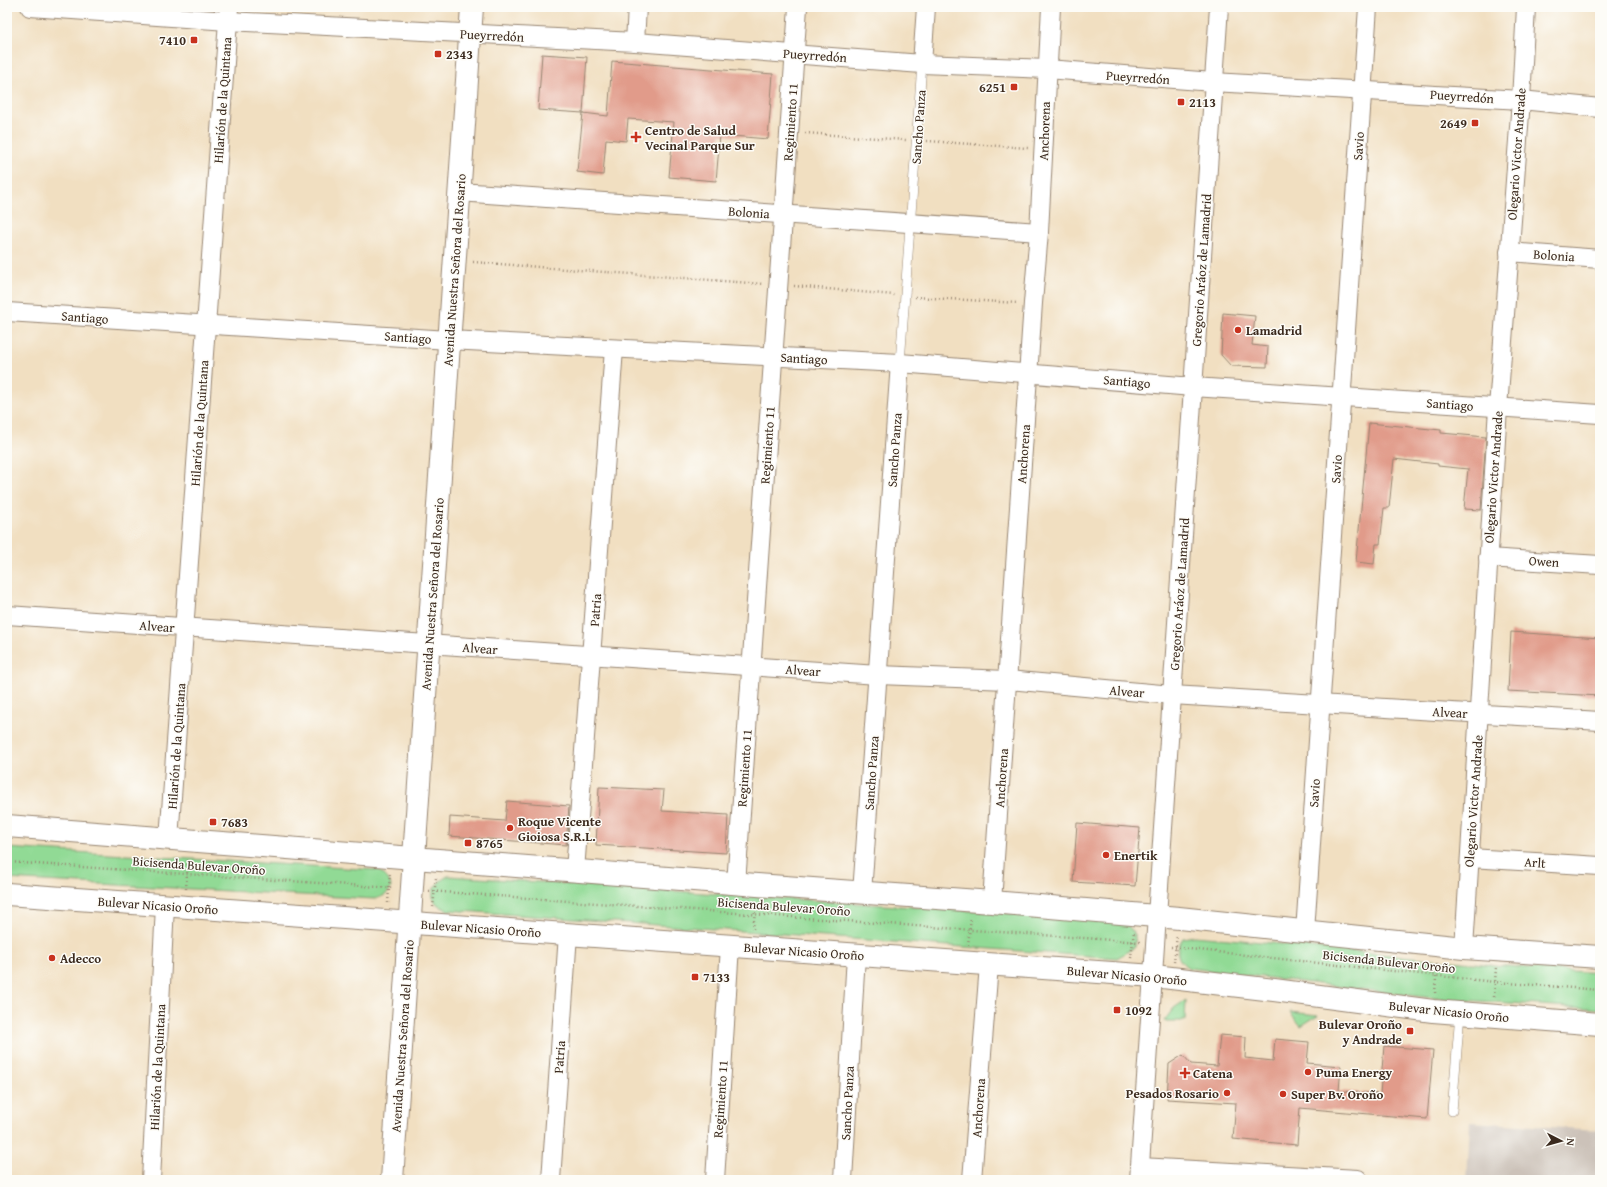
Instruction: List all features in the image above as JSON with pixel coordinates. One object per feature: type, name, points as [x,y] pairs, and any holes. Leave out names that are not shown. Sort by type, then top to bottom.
[{"type":"main road","name":"Avenida Nuestra Señora del Rosario","points":[[392,1180],[472,7]]},
{"type":"main road","points":[[7,826],[391,855],[736,884],[982,901],[1178,918],[1438,946],[1600,957]]},
{"type":"main road","name":"Bulevar Nicasio Oroño","points":[[7,894],[410,924],[1130,974],[1433,1011],[1600,1024]]},
{"type":"street","name":"Pueyrredón","points":[[30,7],[229,14],[470,34],[634,42],[922,64],[1047,69],[1213,82],[1521,100],[1600,108]]},
{"type":"street","points":[[634,42],[637,7]]},
{"type":"street","name":"Regimiento 11","points":[[736,884],[798,7]]},
{"type":"street","name":"Sancho Panza","points":[[922,64],[926,7]]},
{"type":"street","name":"Anchorena","points":[[982,901],[1008,680],[1039,232],[1051,7]]},
{"type":"street","name":"Gregorio Aráoz de Lamadrid","points":[[1140,1174],[1163,977],[1157,917],[1219,7]]},
{"type":"street","name":"Savio","points":[[1305,932],[1368,7]]},
{"type":"street","name":"Olegario Victor Andrade","points":[[1464,948],[1488,558],[1521,100],[1526,7]]},
{"type":"street","name":"Hilarión de la Quintana","points":[[179,840],[184,627],[229,14]]},
{"type":"street","name":"Bolonia","points":[[459,192],[1039,232]]},
{"type":"street","name":"Bolonia","points":[[1509,252],[1600,259]]},
{"type":"street","name":"Santiago","points":[[7,312],[449,340],[900,363],[1193,387],[1600,414]]},
{"type":"street","name":"Patria","points":[[575,871],[614,349]]},
{"type":"street","name":"Sancho Panza","points":[[862,893],[900,363]]},
{"type":"street","name":"Owen","points":[[1488,558],[1600,565]]},
{"type":"street","name":"Alvear","points":[[7,615],[878,675],[1008,680],[1172,695],[1320,705],[1600,721]]},
{"type":"street","name":"Arlt","points":[[1470,858],[1600,866]]},
{"type":"street","name":"Hilarión de la Quintana","points":[[151,1180],[175,906]]},
{"type":"street","name":"Patria","points":[[551,1180],[568,934]]},
{"type":"street","name":"Regimiento 11","points":[[715,1180],[730,946]]},
{"type":"street","name":"Sancho Panza","points":[[843,1180],[856,955]]},
{"type":"street","name":"Anchorena","points":[[972,1180],[989,965]]},
{"type":"street","points":[[1140,1174],[1358,1180]]},
{"type":"lane","name":"Sancho Panza","points":[[900,363],[922,64]]},
{"type":"lane","points":[[1452,1111],[1460,1013]]},
{"type":"path","points":[[454,261],[905,296],[1033,303]]},
{"type":"path","points":[[175,906],[187,874],[179,840]]},
{"type":"path","points":[[387,922],[391,855]]},
{"type":"path","points":[[432,925],[437,860]]},
{"type":"path","name":"Bicisenda Bulevar Oroño","points":[[7,862],[389,888]]},
{"type":"path","points":[[752,947],[757,885]]},
{"type":"path","name":"Bicisenda Bulevar Oroño","points":[[434,891],[1133,941]]},
{"type":"path","points":[[967,963],[970,929],[982,901]]},
{"type":"path","points":[[1130,974],[1135,915]]},
{"type":"path","points":[[1163,977],[1176,947],[1178,918]]},
{"type":"path","points":[[1433,1011],[1438,946]]},
{"type":"path","name":"Bicisenda Bulevar Oroño","points":[[1176,947],[1495,982],[1600,990]]},
{"type":"path","points":[[1493,1016],[1498,950]]},
{"type":"shaded area","points":[[1470,1122],[1600,1130],[1600,1180],[1467,1180]]},
{"type":"green space","points":[[7,848],[378,870],[388,879],[391,887],[387,894],[375,899],[7,879]]},
{"type":"green space","points":[[448,876],[1122,921],[1133,932],[1135,947],[1117,958],[448,910],[436,903],[433,898],[433,894],[437,884]]},
{"type":"green space","points":[[1194,936],[1447,961],[1600,973],[1600,1009],[1433,998],[1189,968],[1179,959],[1178,947],[1183,938]]},
{"type":"green space","points":[[1186,1000],[1185,1021],[1164,1021],[1174,1008]]},
{"type":"green space","points":[[1290,1012],[1318,1015],[1301,1026]]},
{"type":"building","points":[[542,54],[587,57],[583,113],[538,110]]},
{"type":"building","points":[[612,61],[773,74],[768,139],[720,135],[716,181],[669,177],[674,122],[628,119],[626,141],[606,139],[603,175],[577,172],[583,113],[608,116]]},
{"type":"building","name":"Lamadrid","points":[[1223,313],[1255,316],[1252,345],[1268,347],[1267,367],[1231,366],[1221,355]]},
{"type":"building","points":[[1369,423],[1441,430],[1441,433],[1486,437],[1481,510],[1464,509],[1468,469],[1394,459],[1389,508],[1384,508],[1380,544],[1376,544],[1374,564],[1356,562]]},
{"type":"building","points":[[1511,632],[1600,638],[1600,696],[1508,691]]},
{"type":"building","points":[[599,787],[664,790],[662,811],[728,815],[726,853],[596,845]]},
{"type":"building","name":"Roque Vicente Gioiosa S.R.L.","points":[[507,801],[569,806],[566,845],[449,836],[450,817],[505,821]]},
{"type":"building","name":"Enertik","points":[[1077,823],[1140,828],[1135,886],[1073,882]]},
{"type":"building","points":[[1220,1035],[1246,1037],[1245,1058],[1273,1061],[1275,1039],[1309,1042],[1307,1063],[1341,1066],[1339,1091],[1380,1094],[1384,1046],[1433,1050],[1427,1119],[1300,1108],[1297,1145],[1233,1139],[1236,1103],[1167,1099],[1169,1064],[1183,1055],[1191,1064],[1217,1066]]},
{"type":"place","name":"7410","points":[[194,40]]},
{"type":"place","name":"2343","points":[[438,54]]},
{"type":"place","name":"6251","points":[[1014,87]]},
{"type":"place","name":"2113","points":[[1181,102]]},
{"type":"place","name":"2649","points":[[1475,123]]},
{"type":"place","name":"Centro de Salud Vecinal Parque Sur","points":[[636,137]]},
{"type":"place","name":"Lamadrid","points":[[1238,330]]},
{"type":"place","name":"7683","points":[[213,822]]},
{"type":"place","name":"Roque Vicente Gioiosa S.R.L.","points":[[510,828]]},
{"type":"place","name":"8765","points":[[468,843]]},
{"type":"place","name":"Enertik","points":[[1106,855]]},
{"type":"place","name":"Adecco","points":[[52,958]]},
{"type":"place","name":"7133","points":[[695,977]]},
{"type":"place","name":"1092","points":[[1117,1010]]},
{"type":"place","name":"Bulevar Oroño y Andrade","points":[[1410,1031]]},
{"type":"place","name":"Puma Energy","points":[[1308,1072]]},
{"type":"place","name":"Catena","points":[[1185,1073]]},
{"type":"place","name":"Pesados Rosario","points":[[1227,1093]]},
{"type":"place","name":"Super Bv. Oroño","points":[[1283,1094]]}]
